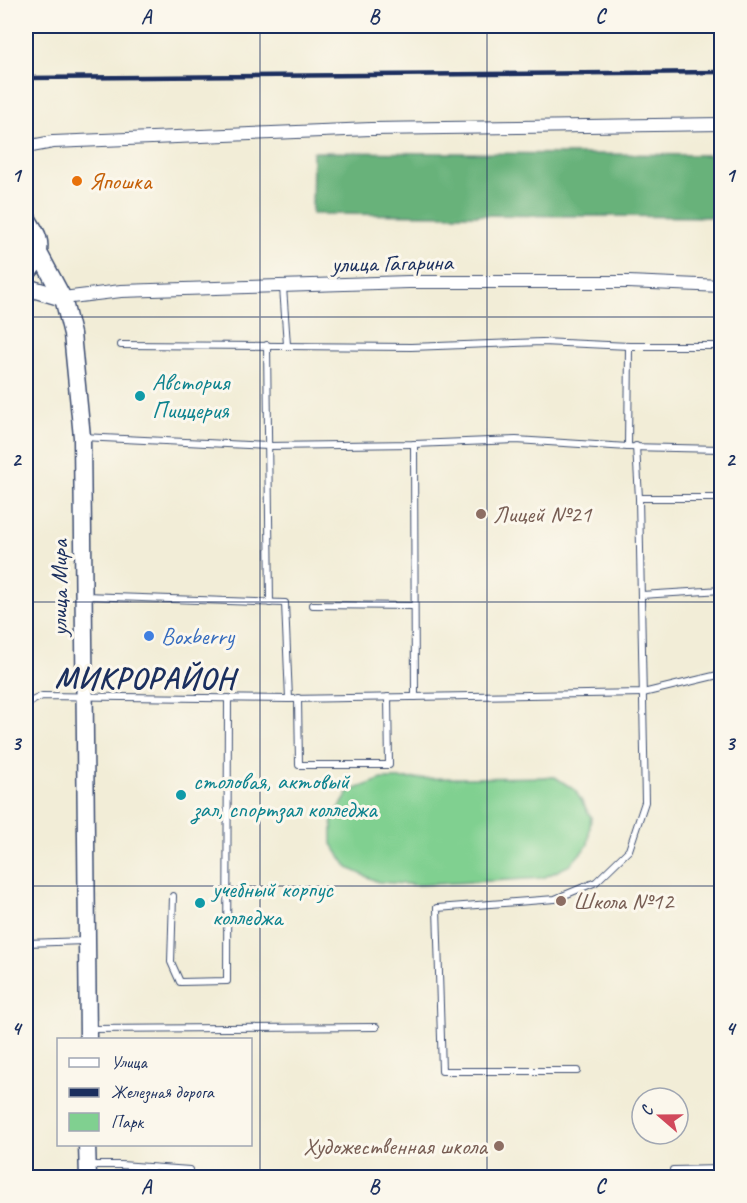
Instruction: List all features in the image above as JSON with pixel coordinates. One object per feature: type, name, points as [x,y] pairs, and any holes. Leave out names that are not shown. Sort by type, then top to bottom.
[{"type":"main road","name":"улица Мира","points":[[26,218],[35,230],[39,241],[39,253],[63,298],[72,334],[82,437],[88,1034]]},
{"type":"main road","points":[[26,274],[35,263],[39,253]]},
{"type":"main road","points":[[26,287],[63,298]]},
{"type":"main road","points":[[87,1146],[88,1171]]},
{"type":"street","points":[[26,147],[53,142],[371,129],[722,124]]},
{"type":"street","name":"улица Гагарина","points":[[63,298],[121,291],[409,282],[628,282],[722,286]]},
{"type":"lane","points":[[284,287],[287,345]]},
{"type":"lane","points":[[121,345],[411,347],[542,342],[629,346],[722,346]]},
{"type":"lane","points":[[267,345],[270,603]]},
{"type":"lane","points":[[577,1071],[442,1071],[437,908],[555,899],[596,882],[629,850],[645,802],[639,498],[632,447],[629,346]]},
{"type":"lane","points":[[82,437],[268,446],[516,440],[632,447],[722,449]]},
{"type":"lane","points":[[414,444],[415,697]]},
{"type":"lane","points":[[639,498],[722,498]]},
{"type":"lane","points":[[641,595],[722,590]]},
{"type":"lane","points":[[83,596],[285,603],[289,699]]},
{"type":"lane","points":[[313,605],[414,606]]},
{"type":"lane","points":[[26,704],[42,696],[289,699],[643,693],[722,675]]},
{"type":"lane","points":[[298,698],[299,765],[388,765],[388,697]]},
{"type":"lane","points":[[173,896],[171,962],[180,982],[227,981],[228,698]]},
{"type":"lane","points":[[26,943],[86,941]]},
{"type":"lane","points":[[88,1034],[376,1027]]},
{"type":"lane","points":[[88,1171],[121,1165],[190,1170],[190,1178]]},
{"type":"lane","points":[[673,1178],[673,1170],[722,1169]]},
{"type":"green space","points":[[313,152],[721,155],[721,217],[312,214]]},
{"type":"green space","points":[[555,777],[575,790],[591,817],[588,845],[570,865],[543,878],[418,885],[378,882],[348,868],[332,844],[332,819],[350,791],[382,779]]},
{"type":"railway","points":[[26,78],[722,72]]},
{"type":"place","name":"Япошка","points":[[77,181]]},
{"type":"place","name":"Австория Пиццерия","points":[[140,396]]},
{"type":"place","name":"Лицей №21","points":[[481,514]]},
{"type":"place","name":"Boxberry","points":[[149,636]]},
{"type":"place","name":"столовая, актовый зал, спортзал колледжа","points":[[181,795]]},
{"type":"place","name":"Школа №12","points":[[561,901]]},
{"type":"place","name":"учебный корпус колледжа","points":[[200,903]]},
{"type":"place","name":"Художественная школа","points":[[499,1146]]},
{"type":"district","name":"МИКРОРАЙОН","points":[[145,678]]}]
